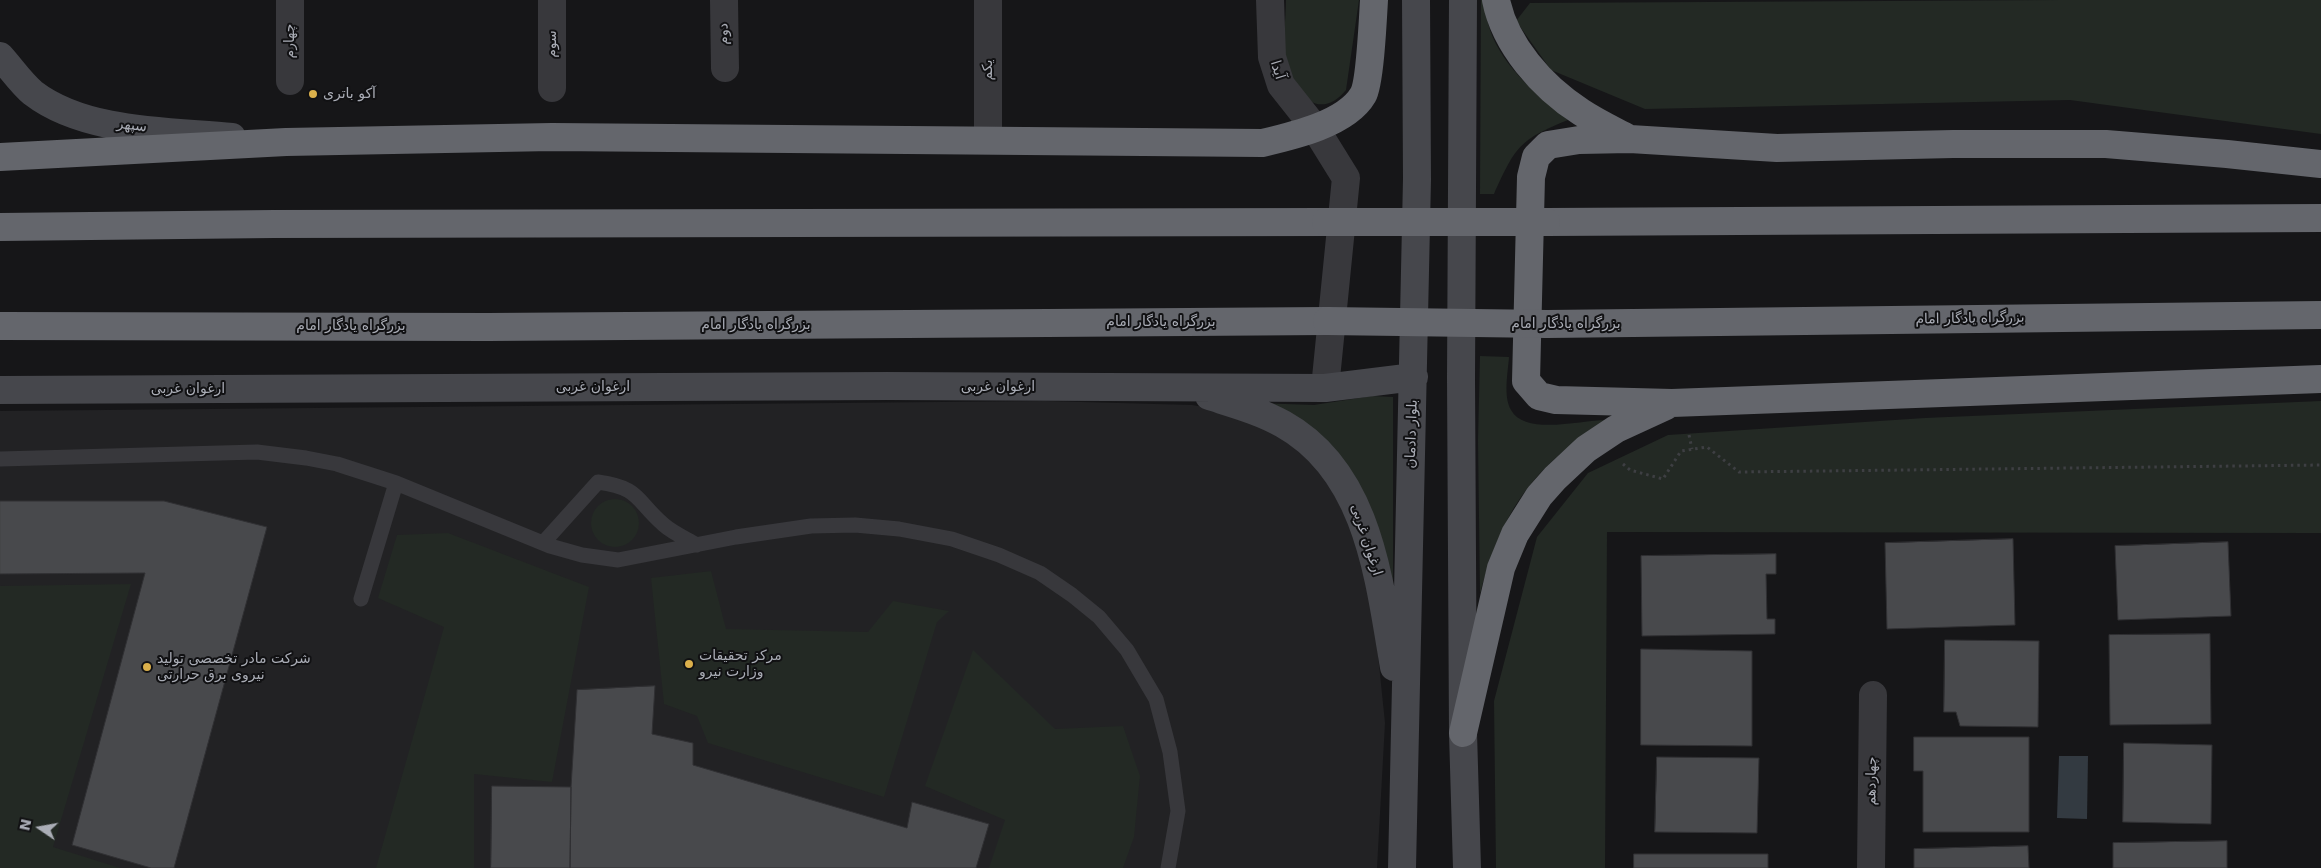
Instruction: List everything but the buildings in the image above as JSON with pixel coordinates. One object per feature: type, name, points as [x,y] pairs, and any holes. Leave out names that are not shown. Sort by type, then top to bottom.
[{"type":"highway","points":[[0,157],[286,142],[542,137],[1262,143],[1289,137],[1315,128],[1352,108],[1364,94],[1371,44],[1374,0]]},
{"type":"highway","points":[[1496,0],[1502,23],[1514,44],[1544,82],[1580,112],[1630,139]]},
{"type":"highway","points":[[2321,164],[2106,144],[1953,144],[1776,148],[1630,139],[1579,140],[1548,145],[1536,157],[1531,177],[1526,381],[1539,396],[1556,400],[1672,404],[2321,378]]},
{"type":"highway","points":[[0,228],[274,224],[1546,222],[2321,218]]},
{"type":"highway","name":"بزرگراه یادگار امام","points":[[0,326],[488,327],[1327,321],[1547,324],[2321,315]]},
{"type":"highway","points":[[1463,733],[1501,568],[1515,534],[1539,496],[1586,449],[1616,429],[1672,404]]},
{"type":"street","name":"چهارم","points":[[290,0],[290,81]]},
{"type":"street","name":"سوم","points":[[552,0],[552,88]]},
{"type":"street","name":"دوم","points":[[724,0],[725,68]]},
{"type":"street","name":"یکم","points":[[988,0],[988,140]]},
{"type":"street","name":"آیدا","points":[[1270,0],[1272,57],[1281,85],[1315,128],[1346,178],[1325,388]]},
{"type":"street","name":"بلوار دادمان","points":[[1402,868],[1414,377],[1417,179],[1416,0]]},
{"type":"street","points":[[1464,0],[1460,378],[1463,733],[1467,868]]},
{"type":"street","name":"سپهر","points":[[0,56],[33,92],[62,110],[97,121],[286,142]]},
{"type":"street","name":"ارغوان غربی","points":[[0,390],[877,386],[1325,388],[1414,377]]},
{"type":"street","name":"ارغوان غربی","points":[[1186,388],[1262,413],[1284,424],[1304,437],[1338,474],[1352,497],[1378,574],[1404,727]]},
{"type":"street","name":"چهاردهم","points":[[1871,868],[1873,695]]},
{"type":"lane","points":[[0,460],[257,452],[337,464],[396,483],[543,543],[582,555],[618,560],[736,537],[811,526],[855,525],[899,528],[952,539],[1040,573],[1099,617],[1126,650],[1156,699],[1170,752],[1178,812],[1168,868]]},
{"type":"lane","points":[[543,543],[598,482],[618,484],[636,494],[664,526],[697,545]]},
{"type":"lane","points":[[361,599],[396,483]]},
{"type":"path","points":[[1600,440],[1630,470],[1663,479],[1681,451],[1707,447],[1739,472],[2321,465]]},
{"type":"shaded area","points":[[1286,0],[1359,0],[1346,90],[1336,100],[1326,104],[1317,104],[1308,100],[1301,93],[1289,73],[1284,47]]},
{"type":"shaded area","points":[[1481,0],[1484,0],[1490,30],[1504,57],[1523,80],[1568,120],[1539,133],[1521,146],[1508,165],[1494,194],[1480,194]]},
{"type":"shaded area","points":[[2321,0],[2321,134],[2070,100],[1645,109],[1551,70],[1516,21],[1530,3]]},
{"type":"shaded area","points":[[1480,356],[1509,357],[1507,398],[1511,410],[1518,418],[1528,423],[1541,425],[1606,420],[1558,456],[1524,493],[1499,537],[1480,594],[1478,440]]},
{"type":"shaded area","points":[[1372,396],[1393,397],[1393,594],[1382,540],[1255,403],[1314,405]]},
{"type":"shaded area","name":"مرکز تحقیقات وزارت نیرو","points":[[1045,401],[1192,405],[1227,411],[1253,420],[1307,454],[1348,513],[1373,606],[1385,723],[1377,868],[0,868],[0,411]]},
{"type":"shaded area","points":[[2321,401],[2321,533],[1607,532],[1605,868],[1496,868],[1494,701],[1537,537],[1588,473],[1668,435],[1925,418]]},
{"type":"shaded area","points":[[615,499],[624,501],[632,506],[637,514],[639,523],[637,532],[632,540],[624,545],[615,547],[606,545],[598,540],[593,532],[591,523],[593,514],[598,506],[606,501]]},
{"type":"shaded area","points":[[448,533],[589,587],[552,782],[474,774],[474,868],[376,868],[444,627],[378,598],[397,535]]},
{"type":"shaded area","points":[[711,571],[726,629],[868,632],[893,601],[949,611],[937,622],[884,797],[708,743],[697,716],[664,704],[651,578]]},
{"type":"shaded area","points":[[131,584],[53,847],[120,868],[0,868],[0,586]]},
{"type":"shaded area","points":[[973,650],[1055,729],[1123,726],[1140,776],[1134,837],[1123,868],[989,868],[1005,820],[925,786]]},
{"type":"shaded area","points":[[2059,756],[2088,756],[2087,819],[2057,818]]},
{"type":"place","name":"آکو باتری","points":[[313,94]]},
{"type":"place","name":"مرکز تحقیقات وزارت نیرو","points":[[689,664]]},
{"type":"place","name":"شرکت مادر تخصصی تولید نیروی برق حرارتی","points":[[147,667]]}]
